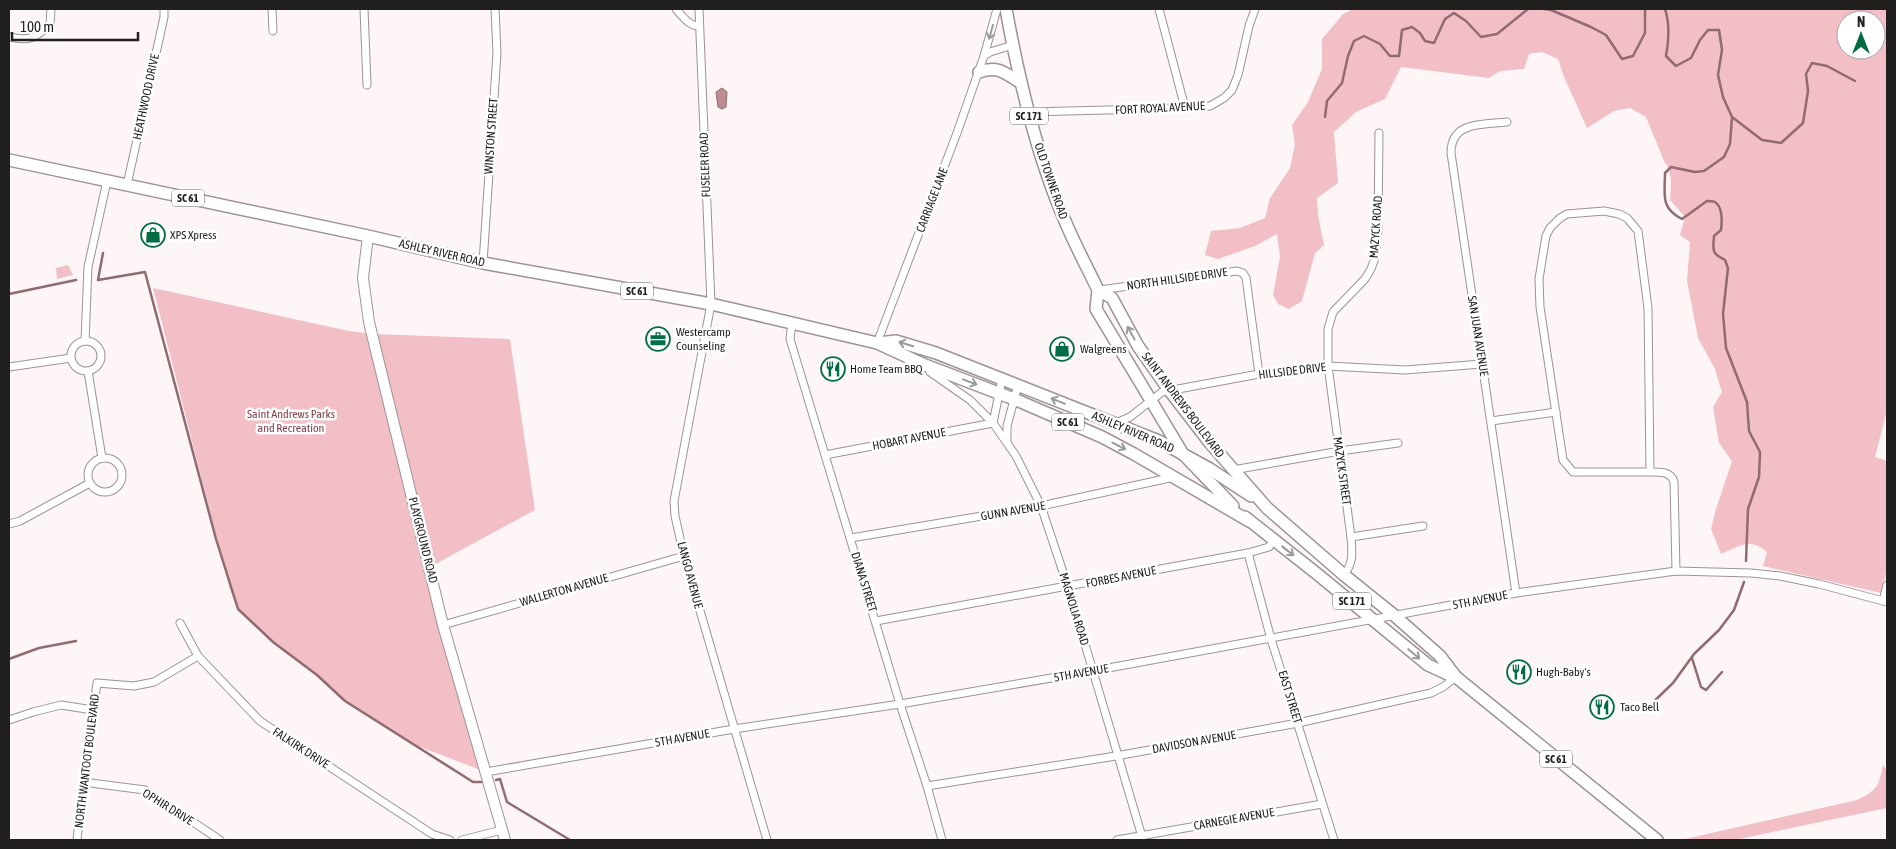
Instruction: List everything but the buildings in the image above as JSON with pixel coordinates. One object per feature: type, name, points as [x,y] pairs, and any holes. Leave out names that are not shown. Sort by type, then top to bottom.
[{"type":"main road","name":"OLD TOWNE ROAD","points":[[1006,9],[1012,45],[1028,112],[1064,220],[1098,290]]},
{"type":"main road","points":[[979,72],[989,68],[1000,70],[1021,83]]},
{"type":"main road","name":"ASHLEY RIVER ROAD","points":[[9,160],[368,236],[482,263],[711,304],[877,343],[925,365],[1014,399],[1102,437],[1249,521]]},
{"type":"main road","name":"PLAYGROUND ROAD","points":[[368,236],[363,278],[369,322],[444,625],[504,835]]},
{"type":"main road","name":"SAINT ANDREWS BOULEVARD","points":[[1456,678],[1428,666],[1374,620],[1249,521],[1216,490],[1183,454],[1096,309],[1098,290],[1112,298],[1138,346],[1169,390],[1233,470],[1267,508],[1440,656],[1456,678],[1657,840]]},
{"type":"main road","name":"ASHLEY RIVER ROAD","points":[[877,343],[896,341],[936,353],[1159,441],[1210,469],[1267,508]]},
{"type":"street","points":[[9,37],[32,39],[50,24],[51,9]]},
{"type":"street","name":"HEATHWOOD DRIVE","points":[[127,185],[164,17],[164,9]]},
{"type":"street","points":[[272,9],[273,31]]},
{"type":"street","points":[[364,9],[367,85]]},
{"type":"street","name":"WINSTON STREET","points":[[482,263],[497,53],[495,9]]},
{"type":"street","points":[[676,9],[694,26],[700,26]]},
{"type":"street","name":"FUSELER ROAD","points":[[699,9],[711,304]]},
{"type":"street","name":"CARRIAGE LANE","points":[[877,343],[979,72],[996,9]]},
{"type":"street","points":[[1159,9],[1185,108]]},
{"type":"street","name":"FORT ROYAL AVENUE","points":[[1028,112],[1210,106],[1224,98],[1232,90],[1238,75],[1249,26],[1255,9]]},
{"type":"street","points":[[984,56],[990,52],[1012,45]]},
{"type":"street","name":"SAN JUAN AVENUE","points":[[1508,122],[1460,129],[1454,136],[1451,145],[1516,594]]},
{"type":"street","name":"MAZYCK ROAD","points":[[1328,366],[1328,330],[1333,312],[1365,278],[1375,258],[1378,230],[1379,133]]},
{"type":"street","points":[[84,341],[88,267],[108,181]]},
{"type":"street","points":[[1650,472],[1648,308],[1638,231],[1627,218],[1619,214],[1604,212],[1567,214],[1550,228],[1546,236],[1539,279],[1540,306],[1563,460],[1573,472],[1650,472],[1664,472],[1670,475],[1674,482],[1676,571]]},
{"type":"street","name":"NORTH HILLSIDE DRIVE","points":[[1098,290],[1237,271],[1243,273],[1246,278],[1259,374]]},
{"type":"street","name":"LANGO AVENUE","points":[[711,304],[674,501],[674,516],[767,840]]},
{"type":"street","name":"DIANA STREET","points":[[792,322],[790,339],[942,840]]},
{"type":"street","points":[[84,341],[94,344],[101,357],[97,366],[88,371],[75,366],[71,358],[73,348],[84,341]]},
{"type":"street","name":"MAGNOLIA ROAD","points":[[877,343],[940,378],[970,400],[993,423],[1016,456],[1041,506],[1068,587],[1116,756],[1142,838]]},
{"type":"street","points":[[9,367],[71,358]]},
{"type":"street","name":"HILLSIDE DRIVE","points":[[1113,424],[1130,417],[1162,392],[1259,374],[1328,366],[1405,370],[1482,364]]},
{"type":"street","name":"MAZYCK STREET","points":[[1328,366],[1351,537],[1352,560],[1350,567],[1344,575]]},
{"type":"street","points":[[88,371],[102,458]]},
{"type":"street","points":[[993,423],[1002,379]]},
{"type":"street","points":[[1007,442],[1007,426],[1018,385]]},
{"type":"street","points":[[1491,422],[1556,412]]},
{"type":"street","name":"HOBART AVENUE","points":[[825,455],[993,423]]},
{"type":"street","points":[[1233,470],[1398,443]]},
{"type":"street","points":[[102,458],[108,458],[118,463],[122,474],[118,485],[109,491],[98,490],[90,483],[89,468],[96,460],[102,458]]},
{"type":"street","name":"GUNN AVENUE","points":[[851,538],[1041,506],[1174,477]]},
{"type":"street","points":[[9,524],[90,483]]},
{"type":"street","points":[[1351,537],[1423,526]]},
{"type":"street","name":"FORBES AVENUE","points":[[876,622],[1248,554],[1269,547],[1274,539]]},
{"type":"street","name":"EAST STREET","points":[[1248,554],[1334,840]]},
{"type":"street","name":"WALLERTON AVENUE","points":[[444,625],[684,556]]},
{"type":"street","name":"5TH AVENUE","points":[[486,772],[734,729],[900,704],[1092,671],[1516,594],[1676,571],[1751,573],[1780,576],[1885,601]]},
{"type":"street","points":[[1885,601],[1887,585]]},
{"type":"street","name":"FALKIRK DRIVE","points":[[180,623],[198,656],[260,721],[432,834],[450,840]]},
{"type":"street","name":"NORTH WANTOOT BOULEVARD","points":[[76,840],[97,683],[134,686],[154,682],[198,656]]},
{"type":"street","name":"DAVIDSON AVENUE","points":[[927,786],[1116,756],[1298,723],[1431,693],[1456,678]]},
{"type":"street","points":[[9,720],[61,705],[93,710]]},
{"type":"street","name":"OPHIR DRIVE","points":[[83,782],[145,790],[220,840]]},
{"type":"street","name":"CARNEGIE AVENUE","points":[[1117,840],[1142,838],[1322,804]]},
{"type":"street","points":[[462,840],[504,835]]},
{"type":"green space","points":[[1353,9],[1887,9],[1887,410],[1875,457],[1887,461],[1887,569],[1881,593],[1763,566],[1767,552],[1755,545],[1744,544],[1721,554],[1711,529],[1732,461],[1719,443],[1713,407],[1722,392],[1715,369],[1698,338],[1687,281],[1690,242],[1680,235],[1685,217],[1670,200],[1671,181],[1669,169],[1646,117],[1630,108],[1614,111],[1587,128],[1558,59],[1542,52],[1529,54],[1524,69],[1500,71],[1489,78],[1401,67],[1385,99],[1356,112],[1334,132],[1338,183],[1317,198],[1318,215],[1324,245],[1315,253],[1302,301],[1289,309],[1278,304],[1273,295],[1280,257],[1277,234],[1255,246],[1218,259],[1205,255],[1211,231],[1240,228],[1265,218],[1270,198],[1290,168],[1295,145],[1292,125],[1308,102],[1322,69],[1322,39],[1343,14]]},
{"type":"green space","points":[[68,265],[73,275],[57,279],[56,268]]},
{"type":"green space","name":"Saint Andrews Parks and Recreation","points":[[153,288],[349,331],[373,334],[510,339],[535,510],[430,567],[486,772],[415,745],[345,701],[317,675],[273,642],[238,609],[230,590]]},
{"type":"green space","points":[[1883,765],[1887,771],[1887,808],[1734,840],[1685,839],[1857,800],[1869,794],[1876,787]]},
{"type":"shaded area","points":[[722,88],[727,92],[726,107],[722,109],[718,107],[716,92]]},
{"type":"waterway","points":[[1325,117],[1327,101],[1342,83],[1348,56],[1354,41],[1364,36],[1380,44],[1390,56],[1399,56],[1402,30],[1412,27],[1420,33],[1425,41],[1434,43],[1445,19],[1454,13],[1466,21],[1481,37],[1497,34],[1528,9]]},
{"type":"waterway","points":[[1544,9],[1551,10],[1606,35],[1622,59],[1633,56],[1645,33],[1645,9]]},
{"type":"waterway","points":[[1665,9],[1668,20],[1666,56],[1676,66],[1691,58],[1700,40],[1708,30],[1719,30],[1722,50],[1718,75],[1723,97],[1732,117],[1762,140],[1781,143],[1803,123],[1808,91],[1806,74],[1812,63],[1827,66],[1855,81]]},
{"type":"waterway","points":[[1732,117],[1730,144],[1724,157],[1704,171],[1695,172],[1671,167],[1665,173],[1665,200],[1670,210],[1682,219],[1707,201],[1718,204],[1721,211],[1721,230],[1714,236],[1713,248],[1715,253],[1725,260],[1728,268],[1723,314],[1726,348],[1747,402],[1749,431],[1760,452],[1759,477],[1748,509],[1746,561]]},
{"type":"waterway","points":[[103,253],[98,280],[145,272],[216,539],[238,609],[273,642],[317,675],[345,701],[473,782],[481,782]]},
{"type":"waterway","points":[[9,294],[76,280]]},
{"type":"waterway","points":[[1645,710],[1673,683],[1694,654],[1719,630],[1734,610],[1744,582]]},
{"type":"waterway","points":[[9,659],[39,648],[76,641]]},
{"type":"waterway","points":[[1692,658],[1701,687],[1706,690],[1722,672]]},
{"type":"waterway","points":[[496,780],[500,779],[507,802],[570,840]]},
{"type":"place","name":"XPS Xpress","points":[[153,235]]},
{"type":"place","name":"Westercamp Counseling","points":[[658,339]]},
{"type":"place","name":"Walgreens","points":[[1062,349]]},
{"type":"place","name":"Home Team BBQ","points":[[833,369]]},
{"type":"place","name":"Hugh-Baby's","points":[[1519,672]]},
{"type":"place","name":"Taco Bell","points":[[1602,707]]}]
